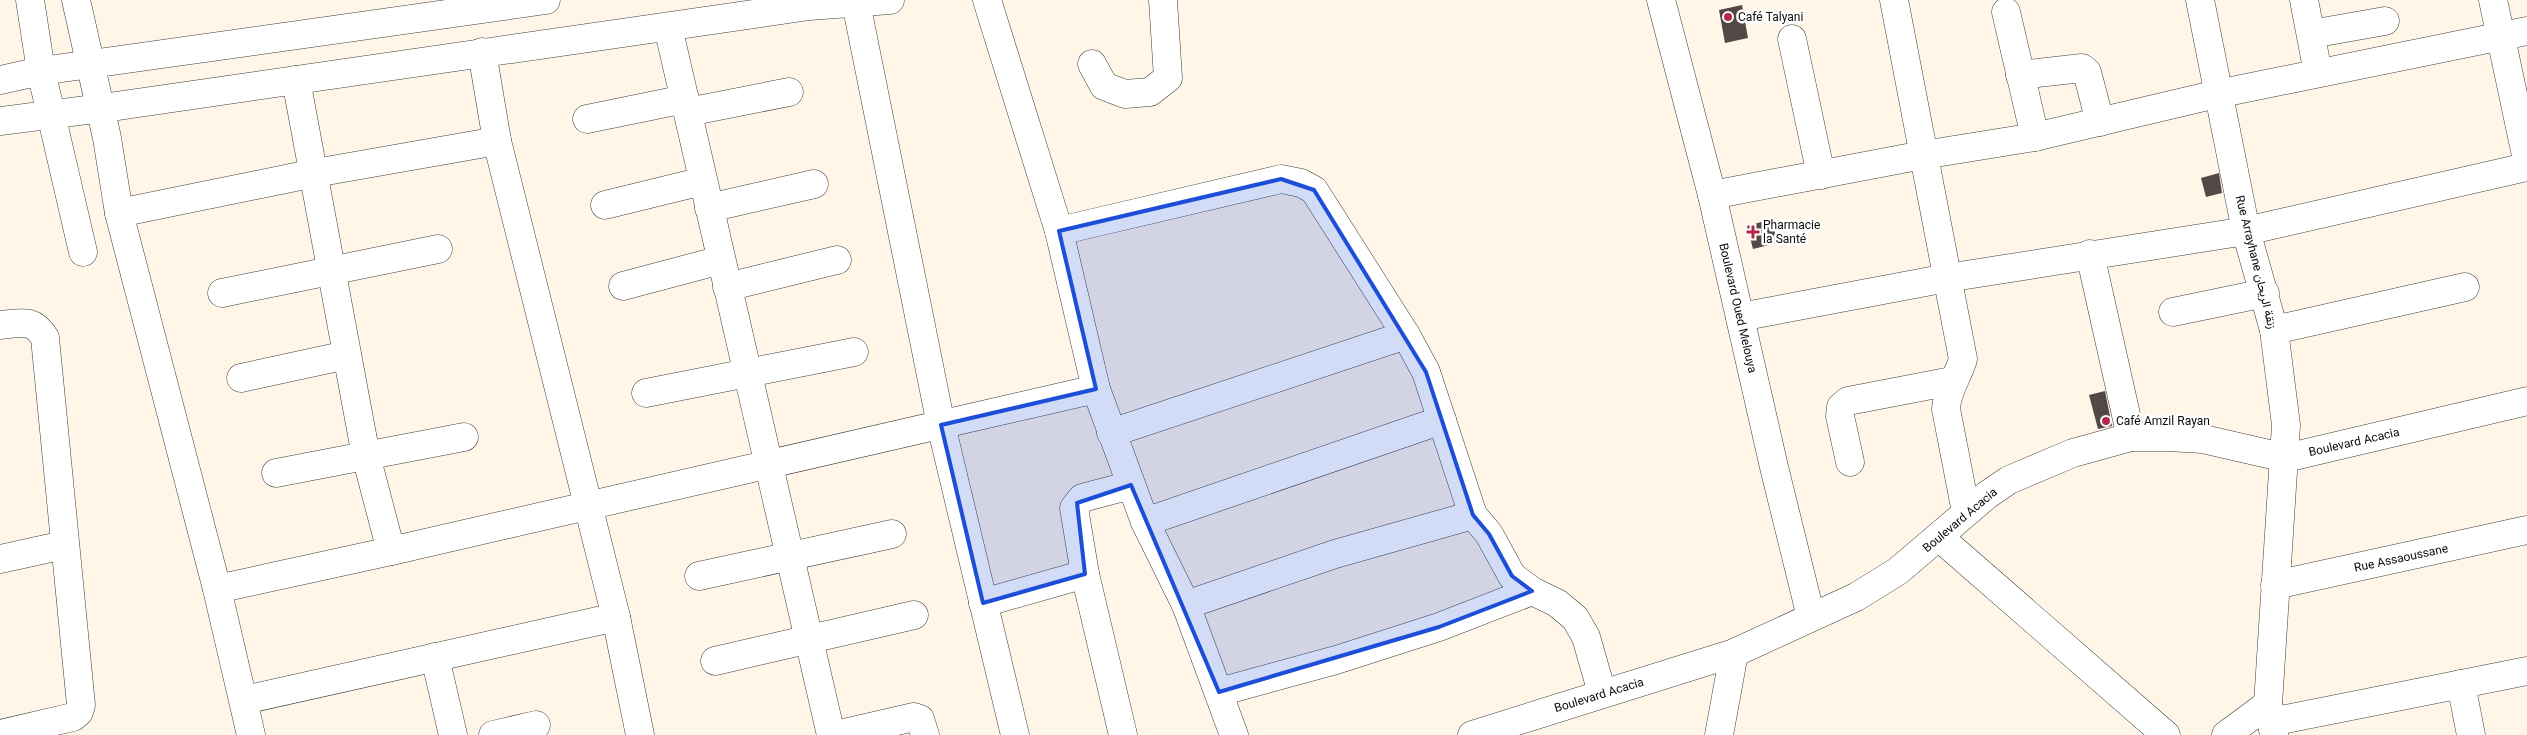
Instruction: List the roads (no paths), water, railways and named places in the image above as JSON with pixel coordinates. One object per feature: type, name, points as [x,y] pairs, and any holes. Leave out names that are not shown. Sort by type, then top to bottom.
[{"type":"street","points":[[30,0],[41,72],[83,252]]},
{"type":"street","points":[[76,0],[107,138],[119,213],[217,589],[251,735]]},
{"type":"street","points":[[0,80],[91,64],[546,0]]},
{"type":"street","points":[[0,121],[809,6],[890,0]]},
{"type":"street","points":[[987,0],[1059,231],[1096,389],[1111,434],[1145,522],[1186,605],[1220,692],[1234,735]]},
{"type":"street","points":[[1092,64],[1104,86],[1125,94],[1150,92],[1168,78],[1163,0]]},
{"type":"street","name":"Boulevard Oued Melouya","points":[[1661,0],[1712,196],[1811,617]]},
{"type":"street","points":[[1894,0],[1963,358],[1960,370],[1952,382],[1947,395],[1946,409],[1966,512]]},
{"type":"street","name":"Rue Arrayhane زنقة الريحان","points":[[2200,0],[2217,94],[2246,231],[2274,330],[2286,425],[2286,458],[2275,585],[2271,720]]},
{"type":"street","points":[[2304,0],[2318,73]]},
{"type":"street","points":[[2493,0],[2527,160]]},
{"type":"street","points":[[856,3],[941,425],[1015,735]]},
{"type":"street","points":[[2006,12],[2034,137]]},
{"type":"street","points":[[2311,34],[2383,12],[2392,58]]},
{"type":"street","points":[[668,26],[831,735]]},
{"type":"street","points":[[1712,196],[2034,137],[2217,94],[2527,32]]},
{"type":"street","points":[[1792,39],[1821,175]]},
{"type":"street","points":[[482,52],[497,141],[616,617],[640,735]]},
{"type":"street","points":[[2020,76],[2082,68],[2087,72],[2100,122]]},
{"type":"street","points":[[296,80],[315,173],[330,271],[366,456],[391,551]]},
{"type":"street","points":[[587,118],[789,92]]},
{"type":"street","points":[[119,213],[315,173],[497,141]]},
{"type":"street","points":[[1740,317],[1947,278],[2090,254],[2246,231],[2527,167]]},
{"type":"street","points":[[1059,231],[1281,179],[1301,183],[1314,190],[1406,335],[1426,372],[1473,515],[1489,534],[1512,576],[1532,591],[1558,603],[1575,618],[1586,637],[1602,693]]},
{"type":"street","points":[[605,205],[703,181]]},
{"type":"street","points":[[709,208],[814,184]]},
{"type":"street","points":[[222,293],[438,250]]},
{"type":"street","points":[[2090,254],[2131,437]]},
{"type":"street","points":[[623,286],[721,260]]},
{"type":"street","points":[[727,287],[837,260]]},
{"type":"street","points":[[2274,330],[2466,287]]},
{"type":"street","points":[[2173,312],[2265,293]]},
{"type":"street","points":[[0,325],[26,323],[39,328],[45,338],[81,705],[79,712],[74,717],[0,734]]},
{"type":"street","points":[[1111,434],[1406,335]]},
{"type":"street","points":[[646,393],[854,352]]},
{"type":"street","points":[[242,378],[346,355]]},
{"type":"street","points":[[1850,462],[1840,416],[1841,407],[1848,401],[1952,382]]},
{"type":"street","points":[[217,589],[588,507],[1096,389]]},
{"type":"street","name":"Boulevard Acacia","points":[[1472,735],[1734,653],[1856,597],[1898,570],[1987,495],[2018,477],[2073,453],[2131,437],[2203,439],[2286,458],[2527,401]]},
{"type":"street","points":[[1145,522],[1442,420]]},
{"type":"street","points":[[276,473],[464,437]]},
{"type":"street","points":[[1124,735],[1085,574],[1074,508],[1076,503],[1082,498],[1131,485]]},
{"type":"street","points":[[1186,605],[1335,554],[1473,515]]},
{"type":"street","name":"Rue Assaoussane","points":[[2275,585],[2527,530]]},
{"type":"street","points":[[699,576],[892,534]]},
{"type":"street","points":[[1939,537],[2166,735]]},
{"type":"street","points":[[0,558],[64,545]]},
{"type":"street","points":[[983,602],[1085,574]]},
{"type":"street","points":[[1220,692],[1336,660],[1439,627],[1532,591]]},
{"type":"street","points":[[715,661],[914,615]]},
{"type":"street","points":[[244,700],[616,617]]},
{"type":"street","points":[[1719,735],[1734,653]]},
{"type":"street","points":[[435,657],[453,735]]},
{"type":"street","points":[[2226,735],[2271,720],[2527,671]]},
{"type":"street","points":[[2461,684],[2471,735]]},
{"type":"street","points":[[836,735],[914,717],[920,719],[925,735]]},
{"type":"street","points":[[493,735],[536,725]]},
{"type":"place","name":"Café Talyani","points":[[1728,17]]},
{"type":"place","name":"Pharmacie la Santé","points":[[1753,232]]},
{"type":"place","name":"Café Amzil Rayan","points":[[2106,421]]}]
